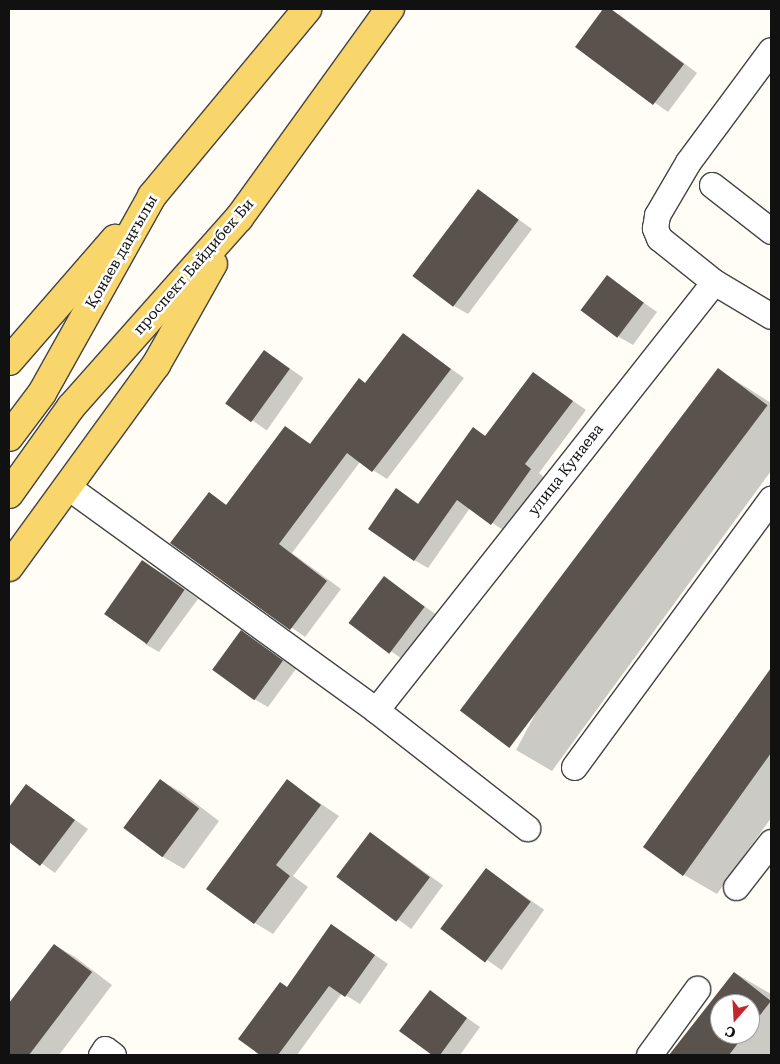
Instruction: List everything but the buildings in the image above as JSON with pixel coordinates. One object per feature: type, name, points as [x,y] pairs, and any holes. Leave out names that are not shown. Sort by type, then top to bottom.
[{"type":"main road","name":"Қонаев даңғылы","points":[[9,437],[42,393],[152,196],[307,9]]},
{"type":"main road","name":"проспект Байдибек Би","points":[[9,494],[71,407],[239,218],[390,9]]},
{"type":"main road","points":[[9,361],[152,196]]},
{"type":"main road","points":[[9,567],[156,365],[239,218]]},
{"type":"street","points":[[771,50],[688,162],[657,215],[655,228],[659,238],[714,282],[771,316]]},
{"type":"street","points":[[712,184],[771,231]]},
{"type":"street","name":"улица Кунаева","points":[[376,710],[714,282]]},
{"type":"street","points":[[68,487],[376,710],[527,828]]},
{"type":"street","points":[[574,767],[771,499]]},
{"type":"street","points":[[736,888],[771,842]]},
{"type":"street","points":[[649,1055],[696,989]]},
{"type":"street","points":[[101,1055],[105,1049],[113,1055]]}]
